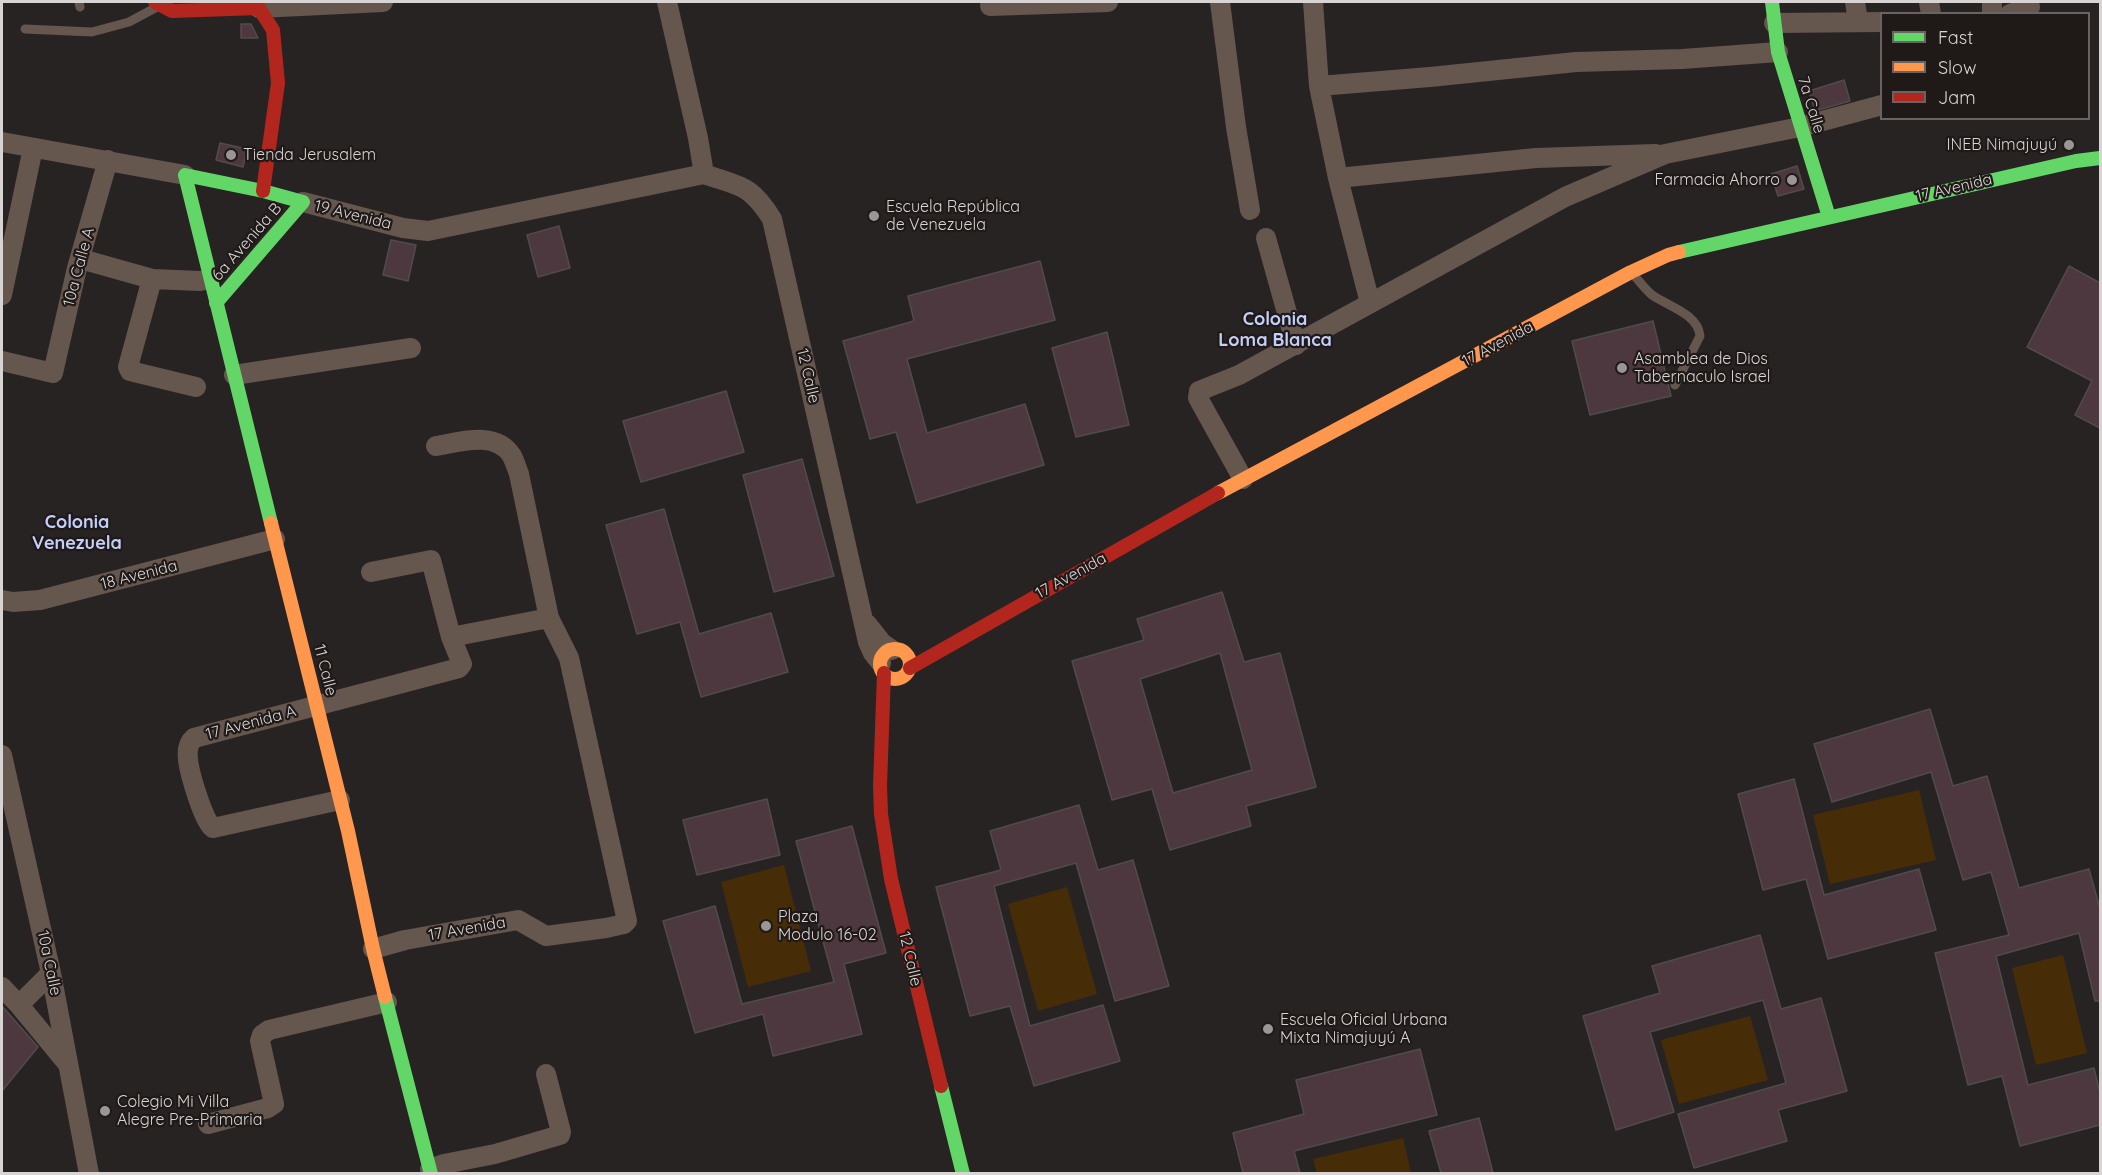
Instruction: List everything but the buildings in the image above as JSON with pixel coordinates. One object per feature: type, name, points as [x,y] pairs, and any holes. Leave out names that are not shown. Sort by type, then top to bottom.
[{"type":"street","points":[[158,4],[172,11],[383,2]]},
{"type":"street","points":[[667,2],[704,174]]},
{"type":"street","points":[[990,6],[1108,2]]},
{"type":"street","points":[[1220,2],[1236,127],[1250,210]]},
{"type":"street","points":[[1313,2],[1319,86],[1338,178],[1370,303]]},
{"type":"street","name":"7a Calle","points":[[1772,2],[1778,52],[1829,217]]},
{"type":"street","points":[[1855,2],[1858,21]]},
{"type":"street","points":[[2016,12],[2030,7]]},
{"type":"street","points":[[259,8],[273,30],[278,83],[263,191]]},
{"type":"street","points":[[1774,23],[1880,21]]},
{"type":"street","points":[[1319,86],[1576,62],[1682,59],[1778,52]]},
{"type":"street","points":[[1338,178],[1536,158],[1665,153],[1800,127],[1880,105]]},
{"type":"street","name":"19 Avenida","points":[[2,142],[108,160],[263,191],[403,228],[428,231],[704,174]]},
{"type":"street","points":[[2,294],[33,148]]},
{"type":"street","points":[[1243,479],[1198,398],[1199,391],[1239,375],[1296,345],[1565,197],[1665,153]]},
{"type":"street","name":"17 Avenida","points":[[896,664],[941,650],[1243,479],[1631,272],[1668,255],[2076,161],[2100,158]]},
{"type":"street","name":"10a Calle A","points":[[2,361],[53,373],[108,160]]},
{"type":"street","name":"12 Calle","points":[[704,174],[749,190],[760,200],[772,219],[862,617],[896,664],[882,741],[881,814],[891,879],[963,1173]]},
{"type":"street","name":"11 Calle","points":[[185,175],[430,1171]]},
{"type":"street","name":"6a Avenida B","points":[[216,303],[303,202]]},
{"type":"street","points":[[1266,238],[1296,345]]},
{"type":"street","points":[[81,259],[152,279],[200,281],[210,279]]},
{"type":"street","points":[[152,279],[129,369],[196,387]]},
{"type":"street","points":[[234,375],[411,348]]},
{"type":"street","points":[[371,572],[430,559],[451,637],[549,618],[519,474],[512,455],[497,443],[482,439],[436,446]]},
{"type":"street","name":"18 Avenida","points":[[2,600],[13,602],[40,600],[275,539]]},
{"type":"street","name":"17 Avenida","points":[[374,949],[405,940],[518,920],[546,936],[606,928],[624,924],[627,921],[569,658],[549,618]]},
{"type":"street","name":"17 Avenida A","points":[[340,800],[213,828],[208,823],[188,759],[189,742],[194,738],[459,668],[462,664],[451,637]]},
{"type":"street","name":"12 Calle","points":[[882,741],[896,664]]},
{"type":"street","name":"10a Calle","points":[[2,755],[51,973],[89,1173]]},
{"type":"street","points":[[19,1005],[51,973]]},
{"type":"street","points":[[2,987],[68,1065]]},
{"type":"street","points":[[208,1124],[268,1108],[274,1104],[260,1041],[262,1035],[269,1030],[387,1002]]},
{"type":"street","points":[[430,1171],[444,1164],[495,1154],[560,1135],[546,1074]]},
{"type":"lane","points":[[25,29],[92,32],[129,21],[158,4]]},
{"type":"lane","points":[[1631,272],[1651,294],[1679,310],[1695,322],[1699,329],[1700,336],[1675,385]]},
{"type":"shaded area","points":[[1919,790],[1936,860],[1830,884],[1813,815]]},
{"type":"shaded area","name":"Plaza Modulo 16-02","points":[[784,865],[811,971],[748,987],[721,882]]},
{"type":"shaded area","points":[[1067,887],[1097,994],[1038,1011],[1008,904]]},
{"type":"shaded area","points":[[2063,955],[2087,1053],[2036,1065],[2012,968]]},
{"type":"shaded area","points":[[1750,1016],[1768,1080],[1679,1104],[1661,1040]]},
{"type":"shaded area","points":[[1403,1138],[1411,1173],[1317,1173],[1313,1159]]},
{"type":"traffic: fast","points":[[1772,2],[1778,52],[1829,217]]},
{"type":"traffic: fast","points":[[1679,252],[2076,161],[2100,158]]},
{"type":"traffic: fast","points":[[216,303],[303,202],[263,191],[185,175],[271,523]]},
{"type":"traffic: fast","points":[[385,997],[431,1174]]},
{"type":"traffic: fast","points":[[941,1086],[963,1174]]},
{"type":"traffic: slow","points":[[1218,493],[1631,272],[1679,252]]},
{"type":"traffic: slow","points":[[271,523],[348,831],[385,997]]},
{"type":"traffic: slow","points":[[895,649],[901,650],[909,658],[910,664],[909,670],[901,678],[895,679],[889,678],[881,670],[880,664],[881,658],[889,650],[895,649]]},
{"type":"traffic: jam","points":[[155,2],[172,11],[259,8],[273,30],[278,83],[263,191]]},
{"type":"traffic: jam","points":[[910,668],[1218,493]]},
{"type":"traffic: jam","points":[[884,673],[881,814],[891,879],[941,1086]]},
{"type":"place","name":"INEB Nimajuyú","points":[[2069,145]]},
{"type":"place","name":"Tienda Jerusalem","points":[[231,155]]},
{"type":"place","name":"Farmacia Ahorro","points":[[1792,180]]},
{"type":"place","name":"Escuela República de Venezuela","points":[[874,216]]},
{"type":"place","name":"Asamblea de Dios Tabernaculo Israel","points":[[1622,368]]},
{"type":"place","name":"Plaza Modulo 16-02","points":[[766,926]]},
{"type":"place","name":"Escuela Oficial Urbana Mixta Nimajuyú A","points":[[1268,1029]]},
{"type":"place","name":"Colegio Mi Villa Alegre Pre-Primaria","points":[[105,1111]]},
{"type":"district","name":"Colonia Loma Blanca","points":[[1275,330]]},
{"type":"district","name":"Colonia Venezuela","points":[[77,533]]}]
